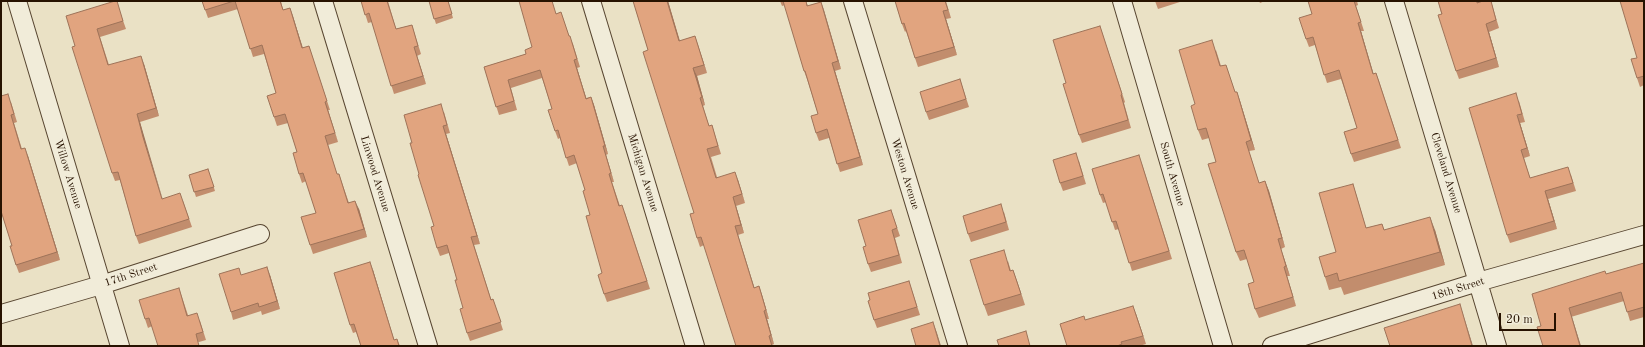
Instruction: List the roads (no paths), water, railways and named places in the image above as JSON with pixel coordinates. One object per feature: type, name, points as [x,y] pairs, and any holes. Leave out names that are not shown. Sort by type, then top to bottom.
[{"type":"street","name":"Willow Avenue","points":[[17,1],[120,346]]},
{"type":"street","name":"Linwood Avenue","points":[[323,1],[428,346]]},
{"type":"street","name":"Michigan Avenue","points":[[590,1],[695,346]]},
{"type":"street","name":"Weston Avenue","points":[[853,1],[958,346]]},
{"type":"street","name":"South Avenue","points":[[1122,1],[1223,346]]},
{"type":"street","name":"Cleveland Avenue","points":[[1394,1],[1497,346]]},
{"type":"street","name":"17th Street","points":[[1,314],[101,285],[260,234]]},
{"type":"street","name":"18th Street","points":[[1272,346],[1478,282],[1644,234]]}]
